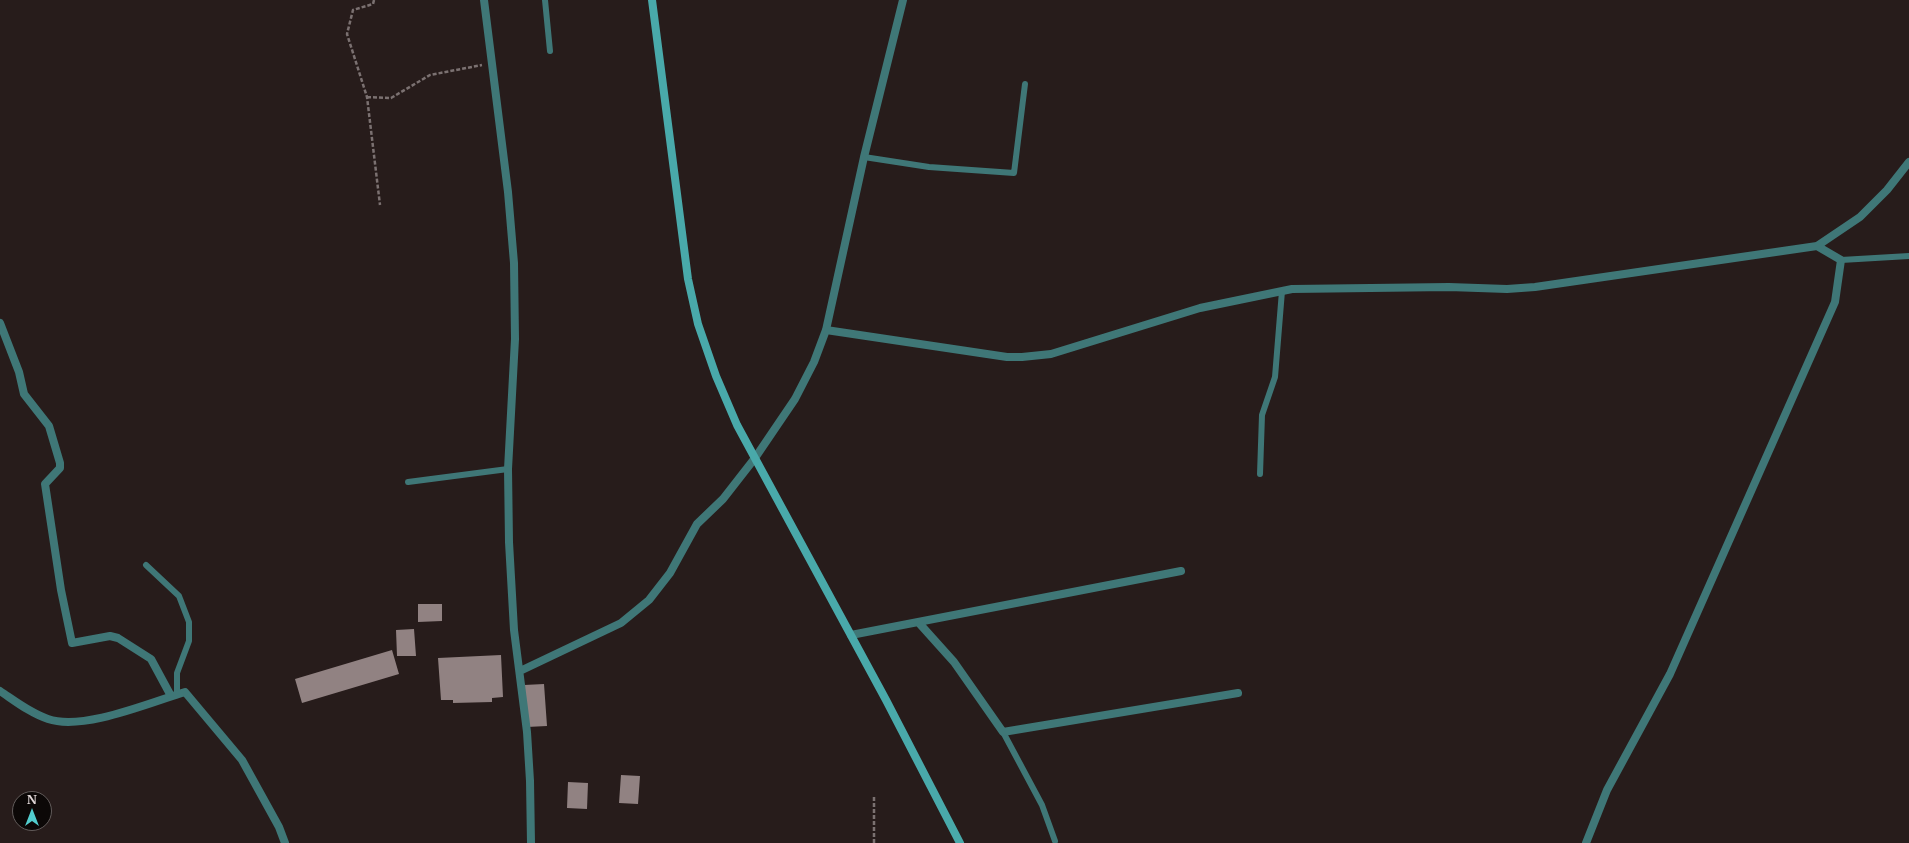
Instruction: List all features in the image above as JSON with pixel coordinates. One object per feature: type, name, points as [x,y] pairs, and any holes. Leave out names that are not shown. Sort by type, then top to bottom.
[{"type":"main road","points":[[652,0],[688,279],[698,324],[716,376],[737,425],[851,635],[960,843]]},
{"type":"street","points":[[484,0],[512,228],[515,278],[515,339],[508,469],[514,630],[520,671],[530,781],[531,843]]},
{"type":"street","points":[[520,671],[621,622],[649,600],[670,573],[698,524],[723,499],[755,458],[795,399],[814,362],[826,330],[864,156],[903,0]]},
{"type":"street","points":[[826,330],[1007,357],[1022,357],[1066,350],[1112,334],[1200,308],[1282,291],[1449,287],[1507,289],[1535,287],[1817,246],[1860,217],[1887,190],[1909,162]]},
{"type":"street","points":[[1586,843],[1607,790],[1670,674],[1709,583],[1797,389],[1834,302],[1842,260],[1817,246]]},
{"type":"street","points":[[0,323],[19,372],[24,394],[49,426],[60,464],[60,468],[45,484],[61,590],[72,643],[110,636],[118,638],[151,659],[174,695]]},
{"type":"street","points":[[851,635],[1181,571]]},
{"type":"street","points":[[919,623],[954,662],[1003,732],[1238,693]]},
{"type":"street","points":[[0,691],[34,713],[49,719],[64,722],[101,718],[184,692],[242,760],[279,827],[286,843]]},
{"type":"lane","points":[[545,0],[550,51]]},
{"type":"lane","points":[[864,156],[929,167],[1014,173],[1025,84]]},
{"type":"lane","points":[[1842,260],[1909,256]]},
{"type":"lane","points":[[1260,474],[1262,415],[1275,377],[1282,291]]},
{"type":"lane","points":[[408,482],[508,469]]},
{"type":"lane","points":[[146,565],[179,596],[188,622],[189,641],[177,673],[174,695]]},
{"type":"lane","points":[[1003,732],[1042,805],[1055,841]]},
{"type":"path","points":[[374,0],[373,4],[354,10],[347,34],[367,97],[380,205]]},
{"type":"path","points":[[367,97],[391,98],[430,75],[492,63]]},
{"type":"path","points":[[874,796],[874,843]]},
{"type":"building","points":[[418,604],[442,604],[442,621],[418,622]]},
{"type":"building","points":[[414,629],[416,656],[397,656],[396,630]]},
{"type":"building","points":[[392,650],[399,674],[302,703],[295,679]]},
{"type":"building","points":[[501,655],[503,697],[492,698],[492,702],[453,703],[453,700],[441,700],[438,658]]},
{"type":"building","points":[[544,684],[547,726],[527,727],[524,685]]},
{"type":"building","points":[[621,775],[640,776],[638,804],[619,803]]},
{"type":"building","points":[[568,782],[588,783],[587,809],[567,808]]}]
